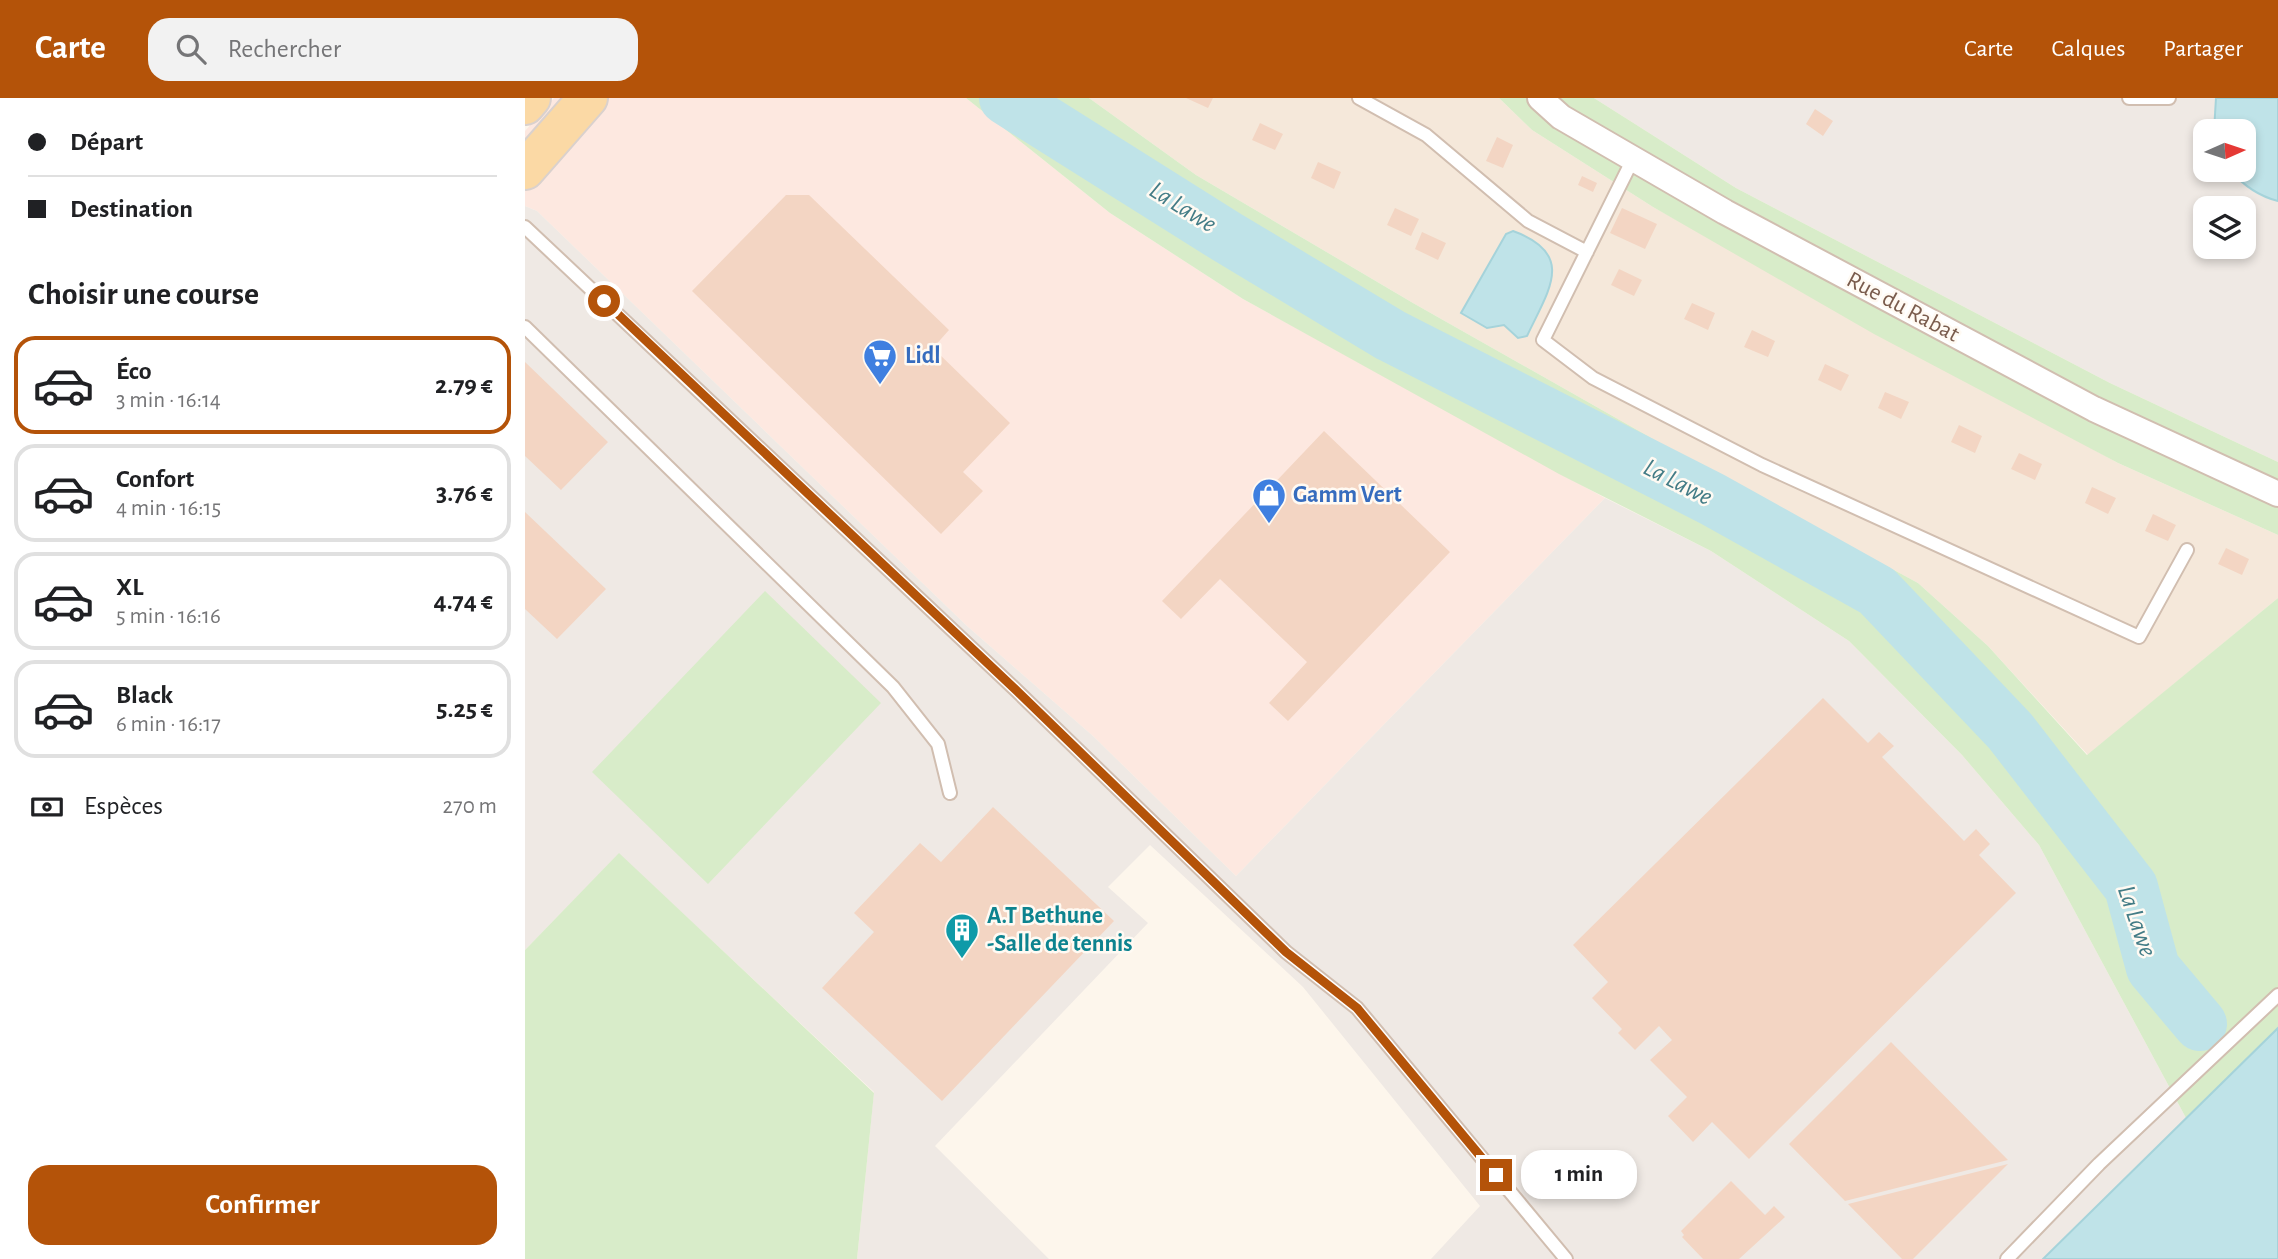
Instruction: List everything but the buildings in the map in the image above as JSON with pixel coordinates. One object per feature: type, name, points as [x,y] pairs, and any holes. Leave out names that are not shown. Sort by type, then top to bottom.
[{"type":"main road","points":[[525,105],[531,98]]},
{"type":"main road","points":[[525,170],[588,98]]},
{"type":"street","name":"Rue du Rabat","points":[[1540,98],[1560,117],[1737,219],[2094,409],[2278,494]]},
{"type":"lane","points":[[1359,98],[1426,135],[1528,221],[1587,252]]},
{"type":"lane","points":[[2129,98],[2169,98]]},
{"type":"lane","points":[[1633,159],[1543,340],[1593,378],[1762,465],[2139,637],[2187,550]]},
{"type":"lane","points":[[525,227],[1017,691],[1286,952],[1357,1008],[1566,1259]]},
{"type":"lane","points":[[525,327],[893,687],[938,744],[950,793]]},
{"type":"lane","points":[[2007,1259],[2119,1145],[2278,995]]},
{"type":"shaded area","points":[[554,98],[966,98],[1110,213],[1243,299],[1605,498],[1236,876],[1093,736],[967,626],[537,211],[525,206],[525,131]]},
{"type":"shaded area","points":[[1089,98],[1499,98],[1532,130],[1653,207],[2118,463],[2278,535],[2278,598],[2088,755],[1988,646],[1918,583],[1669,448],[1413,303],[1196,175]]},
{"type":"shaded area","points":[[1594,98],[2278,98],[2278,462],[2110,383],[1736,188]]},
{"type":"shaded area","points":[[525,206],[537,211],[967,626],[1093,736],[1236,876],[1605,498],[1711,551],[1849,641],[1962,755],[2039,845],[2186,1118],[2044,1259],[1431,1259],[1480,1206],[1303,987],[1150,845],[1108,887],[1148,923],[935,1146],[1049,1259],[857,1259],[874,1092],[619,854],[525,950]]},
{"type":"green space","points":[[966,98],[1089,98],[1196,175],[1413,303],[1669,448],[1918,583],[1988,646],[2087,755],[2278,598],[2278,1028],[2186,1118],[2039,845],[1962,755],[1849,641],[1711,551],[1559,474],[1243,299],[1110,213]]},
{"type":"green space","points":[[1499,98],[1594,98],[1736,188],[2110,383],[2278,462],[2278,535],[2118,463],[1874,334],[1653,207],[1532,130]]},
{"type":"green space","points":[[765,591],[881,703],[708,884],[592,772]]},
{"type":"green space","points":[[619,853],[874,1093],[857,1259],[525,1259],[525,950]]},
{"type":"water","points":[[2216,98],[2278,98],[2278,201],[2264,196],[2242,182],[2256,182],[2256,119],[2215,119]]},
{"type":"water","points":[[1513,231],[1533,240],[1545,251],[1551,262],[1552,275],[1543,304],[1527,336],[1518,338],[1504,325],[1487,328],[1461,313],[1506,234]]},
{"type":"water","points":[[2278,1028],[2278,1259],[2043,1259]]},
{"type":"waterway","name":"La Lawe","points":[[1006,98],[1227,237],[1390,335],[1712,499],[1877,591],[2010,731],[2131,887],[2153,968],[2200,1024]]},
{"type":"place","name":"Lidl","points":[[880,386]]},
{"type":"place","name":"Gamm Vert","points":[[1269,525]]},
{"type":"place","name":"A.T Bethune -Salle de tennis","points":[[962,960]]},
{"type":"route","points":[[604,301],[1017,691],[1286,952],[1357,1008],[1496,1175]]}]
